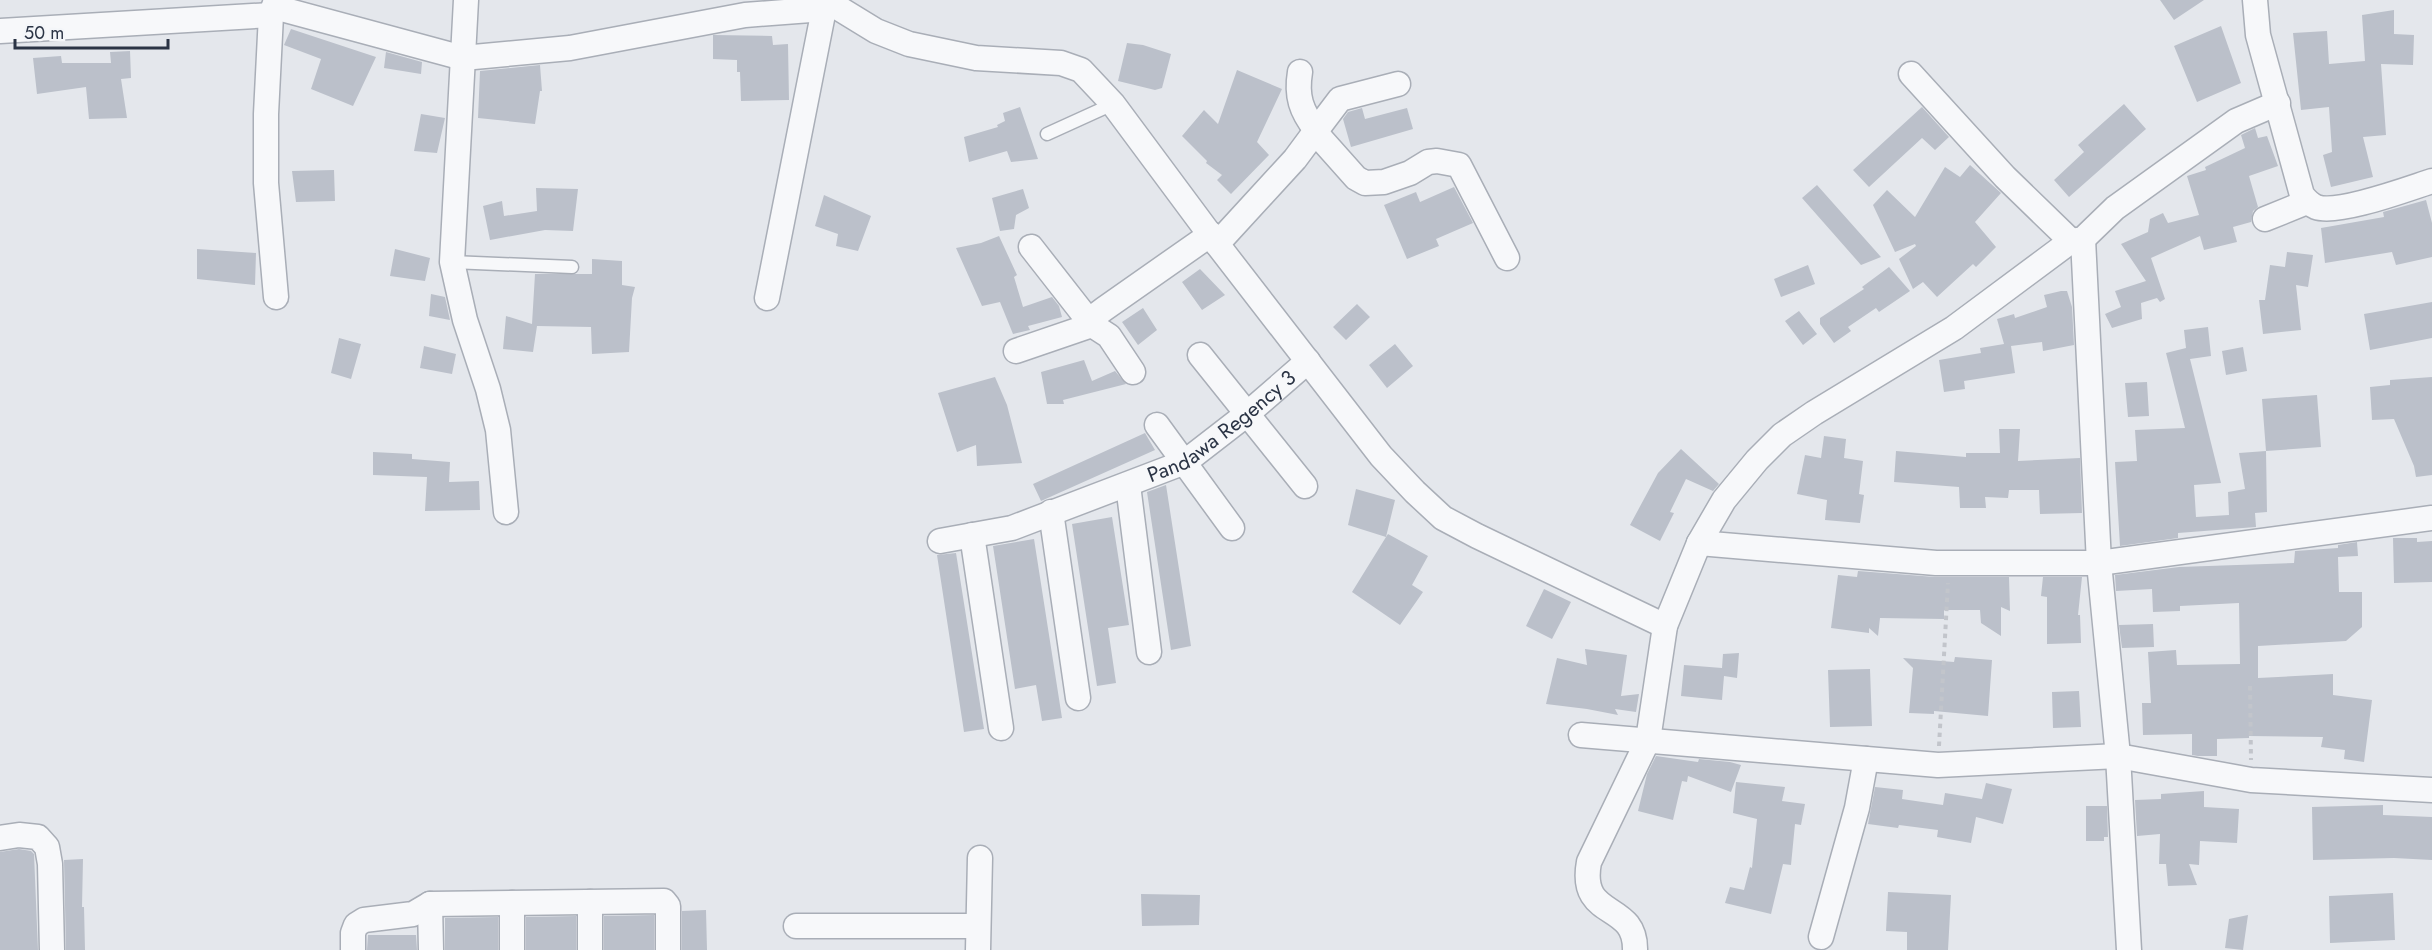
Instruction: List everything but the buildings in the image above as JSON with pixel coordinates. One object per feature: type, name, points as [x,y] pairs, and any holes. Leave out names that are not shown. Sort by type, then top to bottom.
[{"type":"street","points":[[466,0],[452,262],[465,320],[488,389],[498,430],[506,512]]},
{"type":"street","points":[[2255,0],[2258,35],[2302,195],[2307,202],[2329,209],[2346,207],[2432,181]]},
{"type":"street","points":[[767,298],[826,3]]},
{"type":"street","points":[[0,31],[274,7],[463,58],[570,48],[745,15],[826,3],[876,31],[909,44],[976,58],[1061,63],[1081,70],[1113,104],[1381,456],[1443,518],[1527,562],[1665,626]]},
{"type":"street","points":[[274,7],[266,114],[266,183],[276,297]]},
{"type":"street","points":[[1300,72],[1298,98],[1304,115],[1356,178],[1365,183],[1384,182],[1410,173],[1428,162],[1437,161],[1459,165],[1507,258]]},
{"type":"street","points":[[1911,74],[2005,177],[2077,240],[2099,563],[2118,756],[2129,950]]},
{"type":"street","points":[[1016,351],[1092,325],[1096,315],[1104,309],[1214,239],[1295,159],[1340,99],[1398,84]]},
{"type":"street","points":[[1635,950],[1633,934],[1628,923],[1592,898],[1588,888],[1589,862],[1648,740],[1665,626],[1698,543],[1724,500],[1756,460],[1782,435],[1954,328],[2077,240],[2115,208],[2198,146],[2236,121],[2278,102]]},
{"type":"street","points":[[2265,219],[2307,202]]},
{"type":"street","points":[[1031,247],[1092,325],[1109,336],[1133,372]]},
{"type":"street","points":[[1200,355],[1305,486]]},
{"type":"street","name":"Pandawa Regency 3","points":[[940,541],[1012,528],[1185,462],[1247,414],[1308,361]]},
{"type":"street","points":[[1157,425],[1232,528]]},
{"type":"street","name":"Pandawa Regency 3","points":[[1128,485],[1149,652]]},
{"type":"street","points":[[1051,512],[1078,698]]},
{"type":"street","points":[[1698,543],[1949,564],[2099,563],[2432,518]]},
{"type":"street","points":[[972,535],[1002,728]]},
{"type":"street","points":[[1581,735],[1938,765],[2118,756],[2251,780],[2432,790]]},
{"type":"street","points":[[1821,937],[1857,808],[1866,759]]},
{"type":"street","points":[[0,837],[18,835],[38,837],[47,847],[50,864],[52,950]]},
{"type":"street","points":[[978,950],[980,858]]},
{"type":"street","points":[[353,950],[353,933],[356,925],[363,920],[413,914],[430,904],[664,901],[667,903],[668,950]]},
{"type":"street","points":[[590,902],[590,950]]},
{"type":"street","points":[[512,903],[512,950]]},
{"type":"street","points":[[430,904],[431,950]]},
{"type":"street","points":[[796,926],[978,926]]},
{"type":"lane","points":[[1047,134],[1113,104]]},
{"type":"lane","points":[[452,262],[572,267]]},
{"type":"path","points":[[1938,765],[1949,564]]},
{"type":"path","points":[[2250,686],[2251,780]]}]
